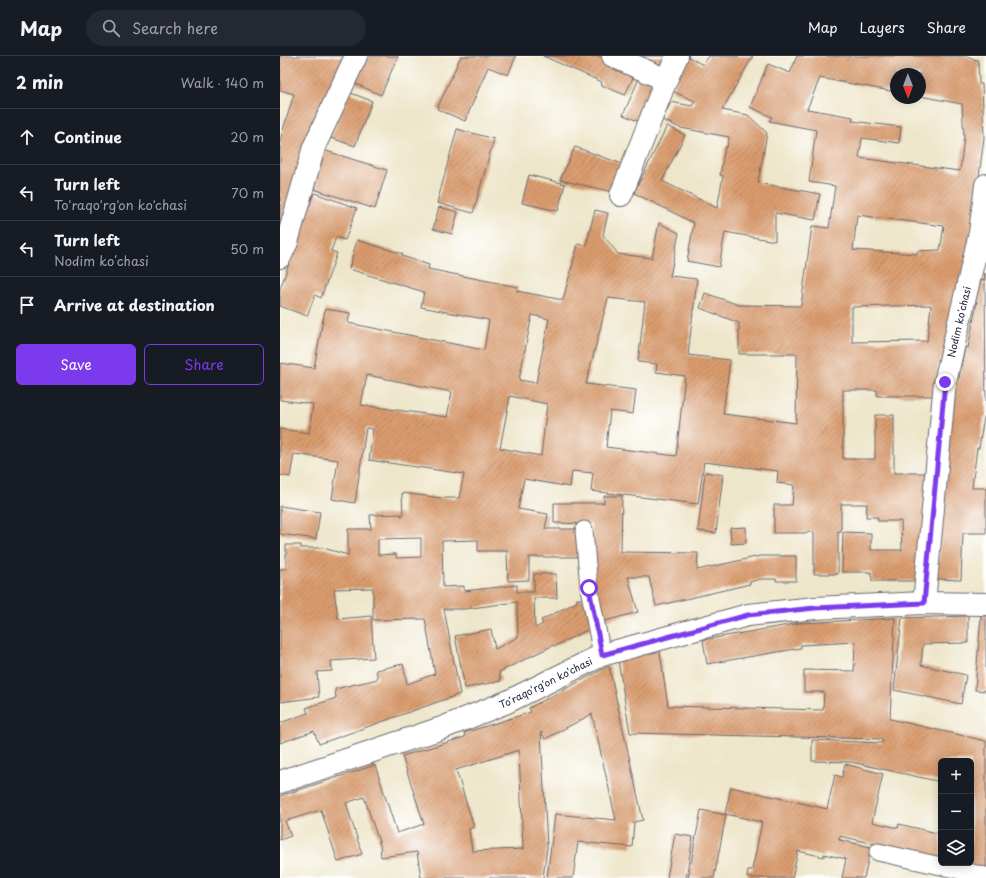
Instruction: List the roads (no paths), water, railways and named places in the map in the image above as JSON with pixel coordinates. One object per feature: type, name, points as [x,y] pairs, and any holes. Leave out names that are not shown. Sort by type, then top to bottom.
[{"type":"street","points":[[280,257],[287,242],[314,147],[356,56]]},
{"type":"street","points":[[613,56],[666,80]]},
{"type":"street","points":[[621,195],[666,80],[677,56]]},
{"type":"street","name":"Nodim koʻchasi","points":[[924,603],[945,382],[980,233],[986,185]]},
{"type":"street","name":"To'raqo'rg'on ko'chasi","points":[[280,782],[442,728],[507,702],[602,655],[748,615],[815,608],[924,603],[986,604]]},
{"type":"lane","points":[[584,530],[589,588],[602,655]]},
{"type":"lane","points":[[878,852],[986,876]]}]
